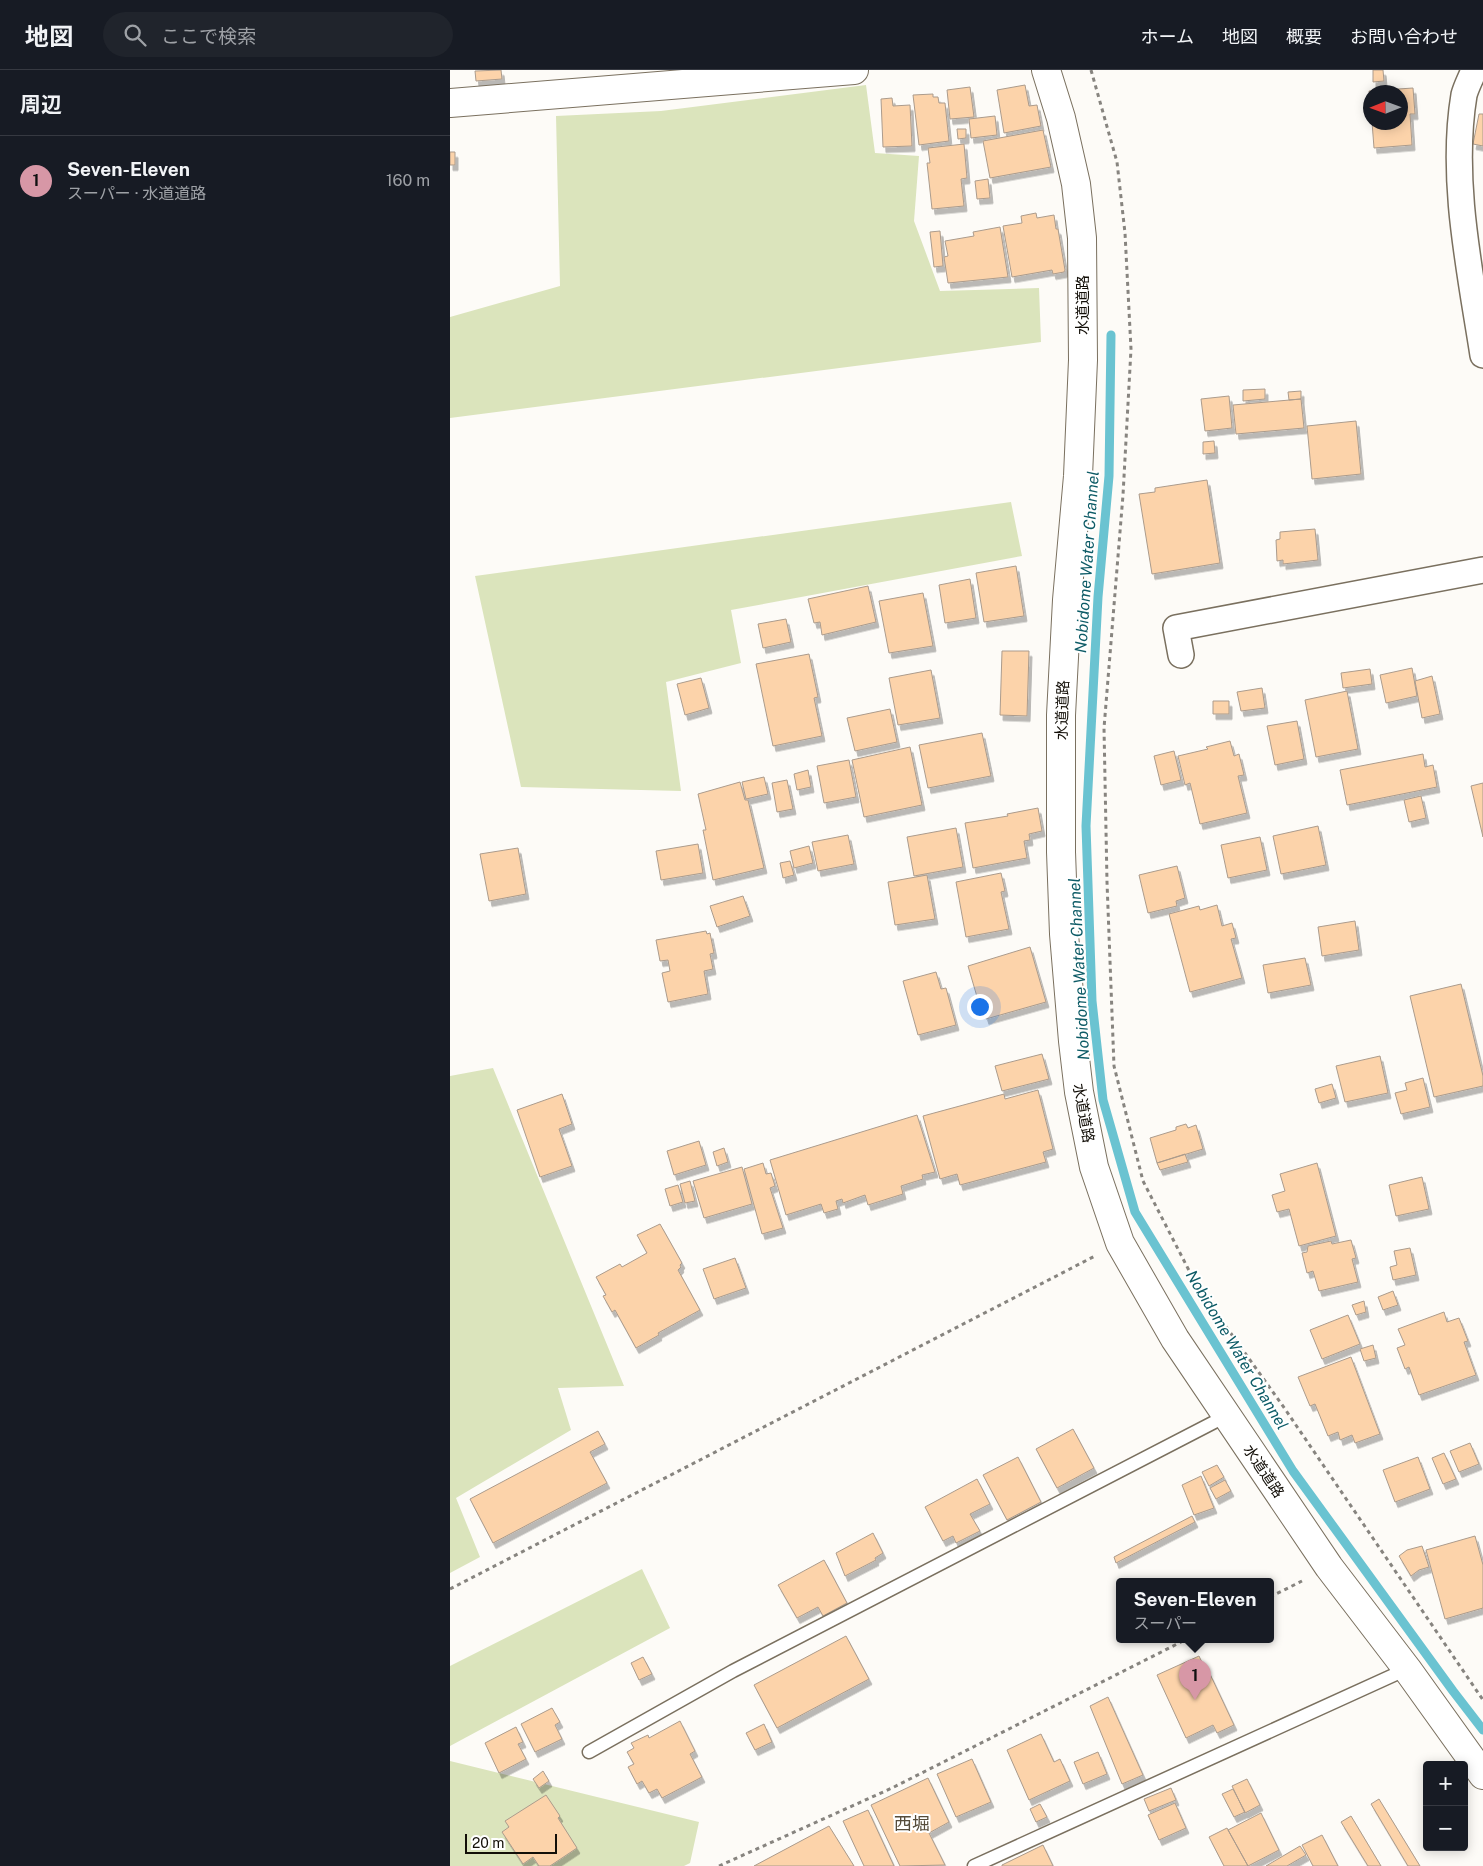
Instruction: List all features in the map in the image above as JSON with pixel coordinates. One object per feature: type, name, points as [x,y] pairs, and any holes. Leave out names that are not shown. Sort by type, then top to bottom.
[{"type":"street","points":[[450,104],[854,70]]},
{"type":"street","name":"水道道路","points":[[1046,70],[1061,118],[1076,184],[1082,238],[1083,360],[1078,476],[1067,600],[1061,715],[1064,934],[1073,1041],[1094,1167],[1120,1243],[1175,1339],[1329,1567],[1407,1669],[1483,1775]]},
{"type":"street","points":[[1474,70],[1464,93],[1459,160],[1474,242],[1483,355]]},
{"type":"street","points":[[1181,655],[1176,628],[1483,570]]},
{"type":"lane","points":[[589,1752],[742,1667],[1226,1416]]},
{"type":"lane","points":[[974,1866],[1407,1669]]},
{"type":"path","points":[[1091,70],[1117,162],[1125,233],[1131,349],[1123,496],[1104,728],[1106,882],[1114,1066],[1144,1182],[1197,1286],[1285,1409],[1483,1700]]},
{"type":"path","points":[[450,1589],[1120,1243]]},
{"type":"path","points":[[1274,1595],[1329,1567]]},
{"type":"path","points":[[719,1866],[892,1788],[1179,1643]]},
{"type":"green space","points":[[866,85],[875,153],[919,156],[914,221],[940,291],[1039,288],[1041,342],[450,418],[450,317],[560,286],[556,116],[661,111]]},
{"type":"green space","points":[[1011,502],[1022,556],[731,610],[741,663],[666,682],[681,791],[521,787],[475,576]]},
{"type":"green space","points":[[493,1068],[624,1386],[558,1388],[571,1430],[456,1498],[480,1557],[450,1573],[450,1076]]},
{"type":"green space","points":[[642,1569],[670,1628],[450,1746],[450,1666]]},
{"type":"green space","points":[[450,1761],[699,1822],[690,1863],[684,1866],[450,1866]]},
{"type":"building","points":[[501,70],[502,79],[476,81],[475,71]]},
{"type":"building","points":[[1373,70],[1383,70],[1384,81],[1373,82]]},
{"type":"building","points":[[1025,85],[1029,106],[1037,105],[1041,126],[1004,133],[997,90]]},
{"type":"building","points":[[970,87],[974,117],[950,119],[947,90]]},
{"type":"building","points":[[1408,88],[1413,88],[1415,114],[1410,114],[1412,145],[1374,148],[1373,130],[1408,130]]},
{"type":"building","points":[[933,94],[933,97],[938,97],[939,103],[945,103],[949,141],[919,145],[913,95]]},
{"type":"building","points":[[892,98],[893,106],[910,105],[912,146],[883,147],[881,99]]},
{"type":"building","points":[[1479,114],[1483,114],[1483,146],[1473,144]]},
{"type":"building","points":[[995,116],[997,135],[971,138],[969,119]]},
{"type":"building","points":[[957,129],[966,129],[966,138],[958,139]]},
{"type":"building","points":[[1043,130],[1051,167],[990,178],[983,141]]},
{"type":"building","points":[[964,144],[967,178],[961,179],[964,206],[932,209],[927,163],[930,163],[928,148]]},
{"type":"building","points":[[450,152],[455,152],[455,165],[450,165]]},
{"type":"building","points":[[988,179],[990,198],[977,199],[975,181]]},
{"type":"building","points":[[1036,213],[1037,218],[1054,215],[1065,270],[1064,272],[1053,274],[1052,270],[1012,277],[1003,226],[1022,223],[1021,216]]},
{"type":"building","points":[[1000,227],[1008,277],[948,283],[944,257],[948,256],[945,241],[974,236],[973,232]]},
{"type":"building","points":[[940,231],[943,266],[934,267],[930,232]]},
{"type":"building","points":[[1265,389],[1265,399],[1243,401],[1243,390]]},
{"type":"building","points":[[1301,391],[1301,399],[1289,400],[1288,392]]},
{"type":"building","points":[[1229,396],[1232,428],[1205,431],[1201,399]]},
{"type":"building","points":[[1301,399],[1304,428],[1236,434],[1233,405]]},
{"type":"building","points":[[1356,421],[1361,474],[1312,479],[1307,426]]},
{"type":"building","points":[[1214,441],[1215,453],[1203,454],[1203,442]]},
{"type":"building","points":[[1207,480],[1220,563],[1152,574],[1139,494],[1155,492],[1155,488]]},
{"type":"building","points":[[1315,529],[1318,560],[1283,564],[1283,560],[1277,561],[1276,540],[1280,539],[1280,532]]},
{"type":"building","points":[[1016,566],[1024,616],[984,622],[976,573]]},
{"type":"building","points":[[970,579],[976,618],[945,623],[939,585]]},
{"type":"building","points":[[868,586],[876,622],[822,635],[820,622],[814,623],[808,599]]},
{"type":"building","points":[[923,593],[933,646],[889,653],[879,601]]},
{"type":"building","points":[[786,619],[791,642],[763,648],[758,624]]},
{"type":"building","points":[[1002,651],[1029,651],[1027,716],[1000,715]]},
{"type":"building","points":[[809,654],[818,697],[814,698],[822,736],[773,746],[756,664]]},
{"type":"building","points":[[1412,668],[1417,696],[1386,703],[1380,675]]},
{"type":"building","points":[[1370,669],[1372,684],[1343,688],[1341,673]]},
{"type":"building","points":[[931,670],[940,718],[898,725],[889,678]]},
{"type":"building","points":[[1432,676],[1440,714],[1422,718],[1415,681]]},
{"type":"building","points":[[701,678],[709,708],[685,715],[677,684]]},
{"type":"building","points":[[1262,688],[1265,708],[1241,711],[1237,692]]},
{"type":"building","points":[[1347,691],[1358,749],[1316,757],[1305,700]]},
{"type":"building","points":[[1213,701],[1229,701],[1229,714],[1213,714]]},
{"type":"building","points":[[890,709],[897,742],[855,751],[847,718]]},
{"type":"building","points":[[1297,721],[1304,759],[1275,765],[1267,726]]},
{"type":"building","points":[[982,733],[991,776],[928,788],[919,745]]},
{"type":"building","points":[[1230,741],[1234,756],[1239,754],[1244,775],[1238,776],[1247,813],[1200,824],[1190,783],[1185,785],[1178,756],[1208,749],[1206,747]]},
{"type":"building","points":[[910,747],[922,805],[864,817],[852,760]]},
{"type":"building","points":[[1174,751],[1181,780],[1161,785],[1154,756]]},
{"type":"building","points":[[1423,754],[1425,767],[1433,765],[1437,787],[1347,805],[1340,770]]},
{"type":"building","points":[[849,760],[856,797],[824,803],[817,766]]},
{"type":"building","points":[[808,770],[811,787],[797,790],[794,774]]},
{"type":"building","points":[[764,777],[768,794],[746,799],[742,782]]},
{"type":"building","points":[[787,780],[793,809],[777,812],[772,783]]},
{"type":"building","points":[[740,782],[745,800],[748,800],[764,868],[713,880],[703,830],[706,830],[698,794]]},
{"type":"building","points":[[1483,783],[1483,837],[1471,786]]},
{"type":"building","points":[[1421,796],[1426,818],[1409,822],[1404,800]]},
{"type":"building","points":[[1038,808],[1042,831],[1029,834],[1030,840],[1024,841],[1027,858],[973,868],[965,823],[1008,816],[1007,814]]},
{"type":"building","points":[[1318,826],[1326,865],[1281,874],[1273,836]]},
{"type":"building","points":[[956,828],[963,867],[914,876],[907,837]]},
{"type":"building","points":[[848,835],[854,864],[818,871],[812,842]]},
{"type":"building","points":[[1260,837],[1267,870],[1228,878],[1221,845]]},
{"type":"building","points":[[698,844],[703,873],[661,880],[656,851]]},
{"type":"building","points":[[809,846],[813,863],[794,868],[790,851]]},
{"type":"building","points":[[518,848],[526,894],[489,901],[480,854]]},
{"type":"building","points":[[790,861],[794,875],[783,878],[780,863]]},
{"type":"building","points":[[1177,866],[1185,898],[1176,901],[1177,906],[1148,913],[1139,875]]},
{"type":"building","points":[[1001,873],[1005,891],[1001,892],[1009,929],[966,937],[956,882]]},
{"type":"building","points":[[927,875],[935,919],[895,925],[888,882]]},
{"type":"building","points":[[743,896],[750,916],[717,927],[710,906]]},
{"type":"building","points":[[1217,905],[1222,926],[1232,923],[1236,938],[1231,939],[1242,978],[1190,992],[1169,914],[1199,906],[1200,910]]},
{"type":"building","points":[[1355,921],[1359,950],[1322,956],[1318,927]]},
{"type":"building","points":[[706,931],[707,934],[710,933],[714,953],[710,954],[713,969],[704,971],[708,994],[668,1002],[662,973],[670,971],[668,960],[660,961],[656,940]]},
{"type":"building","points":[[1030,947],[1046,1002],[986,1019],[982,1006],[980,1007],[968,966]]},
{"type":"building","points":[[1305,958],[1311,985],[1268,993],[1263,965]]},
{"type":"building","points":[[936,972],[941,989],[946,988],[956,1025],[918,1035],[903,981]]},
{"type":"building","points":[[1461,984],[1483,1076],[1483,1086],[1434,1097],[1410,996]]},
{"type":"building","points":[[1042,1054],[1049,1079],[1002,1091],[995,1066]]},
{"type":"building","points":[[1380,1056],[1388,1093],[1345,1102],[1336,1066]]},
{"type":"building","points":[[1423,1078],[1430,1107],[1401,1114],[1395,1093],[1407,1090],[1405,1083]]},
{"type":"building","points":[[1332,1084],[1336,1098],[1319,1103],[1315,1089]]},
{"type":"building","points":[[1038,1090],[1053,1149],[1043,1152],[1046,1162],[960,1185],[957,1174],[940,1179],[923,1116],[1004,1094],[1005,1099]]},
{"type":"building","points":[[562,1094],[572,1124],[559,1129],[572,1166],[540,1177],[517,1110]]},
{"type":"building","points":[[917,1115],[935,1172],[922,1175],[923,1179],[901,1186],[903,1194],[868,1205],[865,1195],[843,1203],[842,1199],[836,1201],[838,1209],[824,1213],[821,1204],[786,1215],[770,1160]]},
{"type":"building","points":[[1186,1124],[1188,1128],[1196,1125],[1203,1149],[1157,1163],[1150,1138],[1176,1130],[1176,1127]]},
{"type":"building","points":[[699,1141],[706,1165],[674,1175],[667,1151]]},
{"type":"building","points":[[724,1148],[728,1162],[717,1166],[713,1152]]},
{"type":"building","points":[[1185,1154],[1188,1162],[1160,1170],[1157,1163]]},
{"type":"building","points":[[763,1163],[766,1174],[771,1173],[775,1186],[770,1188],[783,1228],[762,1234],[744,1169]]},
{"type":"building","points":[[1317,1163],[1336,1236],[1299,1246],[1289,1209],[1277,1212],[1272,1195],[1285,1191],[1280,1174]]},
{"type":"building","points":[[742,1167],[752,1204],[704,1218],[693,1181]]},
{"type":"building","points":[[1422,1177],[1429,1209],[1396,1216],[1389,1185]]},
{"type":"building","points":[[690,1181],[695,1201],[685,1203],[680,1184]]},
{"type":"building","points":[[678,1185],[683,1202],[670,1206],[665,1189]]},
{"type":"building","points":[[660,1224],[682,1263],[678,1270],[700,1310],[658,1333],[659,1335],[636,1348],[615,1310],[612,1312],[603,1296],[606,1295],[596,1277],[620,1264],[622,1267],[647,1253],[637,1235]]},
{"type":"building","points":[[1351,1240],[1356,1258],[1352,1259],[1358,1282],[1319,1291],[1313,1271],[1307,1273],[1302,1253],[1307,1252],[1308,1246],[1331,1241],[1332,1244]]},
{"type":"building","points":[[1410,1248],[1416,1275],[1393,1280],[1390,1267],[1397,1265],[1394,1251]]},
{"type":"building","points":[[735,1258],[746,1288],[714,1299],[703,1269]]},
{"type":"building","points":[[1393,1291],[1398,1305],[1383,1310],[1378,1297]]},
{"type":"building","points":[[1364,1301],[1366,1312],[1356,1315],[1352,1305]]},
{"type":"building","points":[[1444,1312],[1447,1322],[1459,1318],[1468,1341],[1464,1342],[1476,1375],[1419,1395],[1409,1367],[1405,1369],[1397,1348],[1405,1345],[1398,1329]]},
{"type":"building","points":[[1348,1315],[1360,1344],[1322,1359],[1310,1330]]},
{"type":"building","points":[[1373,1345],[1376,1358],[1364,1361],[1360,1349]]},
{"type":"building","points":[[1351,1357],[1380,1434],[1355,1443],[1352,1435],[1340,1440],[1338,1432],[1328,1436],[1315,1404],[1310,1406],[1298,1377]]},
{"type":"building","points":[[1073,1429],[1094,1468],[1057,1488],[1036,1449]]},
{"type":"building","points":[[598,1431],[605,1444],[590,1452],[607,1483],[493,1543],[470,1499]]},
{"type":"building","points":[[1470,1443],[1479,1464],[1459,1472],[1450,1451]]},
{"type":"building","points":[[1444,1453],[1456,1479],[1443,1484],[1432,1458]]},
{"type":"building","points":[[1018,1457],[1041,1502],[1007,1520],[983,1475]]},
{"type":"building","points":[[1418,1457],[1430,1489],[1395,1502],[1383,1470]]},
{"type":"building","points":[[1217,1465],[1224,1477],[1209,1486],[1202,1472]]},
{"type":"building","points":[[1201,1476],[1214,1508],[1194,1515],[1182,1485]]},
{"type":"building","points":[[977,1479],[990,1504],[970,1514],[980,1531],[956,1543],[953,1536],[943,1541],[925,1507]]},
{"type":"building","points":[[1225,1480],[1231,1491],[1216,1499],[1210,1488]]},
{"type":"building","points":[[1192,1516],[1195,1522],[1116,1563],[1114,1557]]},
{"type":"building","points":[[873,1533],[883,1553],[875,1558],[876,1560],[845,1576],[836,1553]]},
{"type":"building","points":[[1475,1536],[1483,1565],[1483,1608],[1445,1619],[1426,1550]]},
{"type":"building","points":[[1422,1546],[1429,1567],[1419,1570],[1411,1576],[1399,1556],[1407,1550]]},
{"type":"building","points":[[824,1560],[847,1603],[823,1616],[818,1607],[797,1618],[778,1585]]},
{"type":"building","points":[[846,1636],[869,1679],[777,1728],[754,1685]]},
{"type":"building","points":[[1199,1656],[1208,1675],[1210,1674],[1234,1725],[1217,1733],[1213,1725],[1186,1738],[1157,1675]]},
{"type":"building","points":[[643,1657],[652,1674],[639,1680],[631,1663]]},
{"type":"building","points":[[1108,1697],[1143,1775],[1122,1784],[1090,1706]]},
{"type":"building","points":[[552,1708],[560,1722],[555,1725],[562,1739],[535,1752],[521,1724]]},
{"type":"building","points":[[680,1721],[695,1751],[690,1754],[702,1777],[662,1798],[657,1789],[649,1793],[642,1781],[637,1784],[628,1767],[634,1764],[627,1752],[634,1748],[631,1743],[648,1735],[649,1738]]},
{"type":"building","points":[[764,1724],[772,1742],[755,1750],[746,1733]]},
{"type":"building","points":[[516,1727],[523,1742],[518,1744],[526,1759],[499,1773],[485,1743]]},
{"type":"building","points":[[1041,1734],[1054,1762],[1060,1759],[1070,1781],[1029,1800],[1007,1750]]},
{"type":"building","points":[[1098,1752],[1107,1774],[1083,1784],[1074,1762]]},
{"type":"building","points":[[972,1759],[991,1802],[956,1817],[937,1774]]},
{"type":"building","points":[[543,1771],[549,1781],[539,1788],[533,1779]]},
{"type":"building","points":[[928,1778],[949,1822],[929,1833],[945,1865],[900,1866],[871,1805]]},
{"type":"building","points":[[1247,1779],[1260,1805],[1245,1813],[1232,1786]]},
{"type":"building","points":[[1171,1788],[1176,1800],[1149,1811],[1144,1799]]},
{"type":"building","points":[[1233,1789],[1245,1812],[1234,1817],[1222,1794]]},
{"type":"building","points":[[546,1795],[577,1848],[550,1866],[539,1866],[533,1857],[523,1864],[502,1832],[509,1827],[505,1821]]},
{"type":"building","points":[[1379,1799],[1420,1866],[1408,1866],[1371,1804]]},
{"type":"building","points":[[1175,1803],[1186,1828],[1159,1840],[1148,1815]]},
{"type":"building","points":[[1040,1804],[1047,1817],[1036,1822],[1030,1809]]},
{"type":"building","points":[[868,1810],[894,1866],[864,1866],[843,1821]]},
{"type":"building","points":[[1261,1813],[1279,1850],[1248,1866],[1228,1830]]},
{"type":"building","points":[[1351,1816],[1381,1866],[1368,1866],[1341,1822]]},
{"type":"building","points":[[829,1826],[854,1866],[754,1866]]},
{"type":"building","points":[[1227,1828],[1248,1866],[1224,1866],[1209,1837]]},
{"type":"building","points":[[1322,1835],[1338,1866],[1313,1866],[1302,1845]]},
{"type":"building","points":[[1043,1845],[1053,1866],[1002,1866],[1002,1865]]},
{"type":"building","points":[[1300,1846],[1306,1855],[1287,1866],[1266,1866]]},
{"type":"waterway","name":"Nobidome Water Channel","points":[[1111,335],[1109,476],[1098,597],[1086,826],[1092,1001],[1103,1100],[1135,1212],[1293,1471],[1483,1730]]},
{"type":"place","name":"Seven-Eleven","points":[[1195,1700]]},
{"type":"district","name":"西堀","points":[[912,1823]]}]
